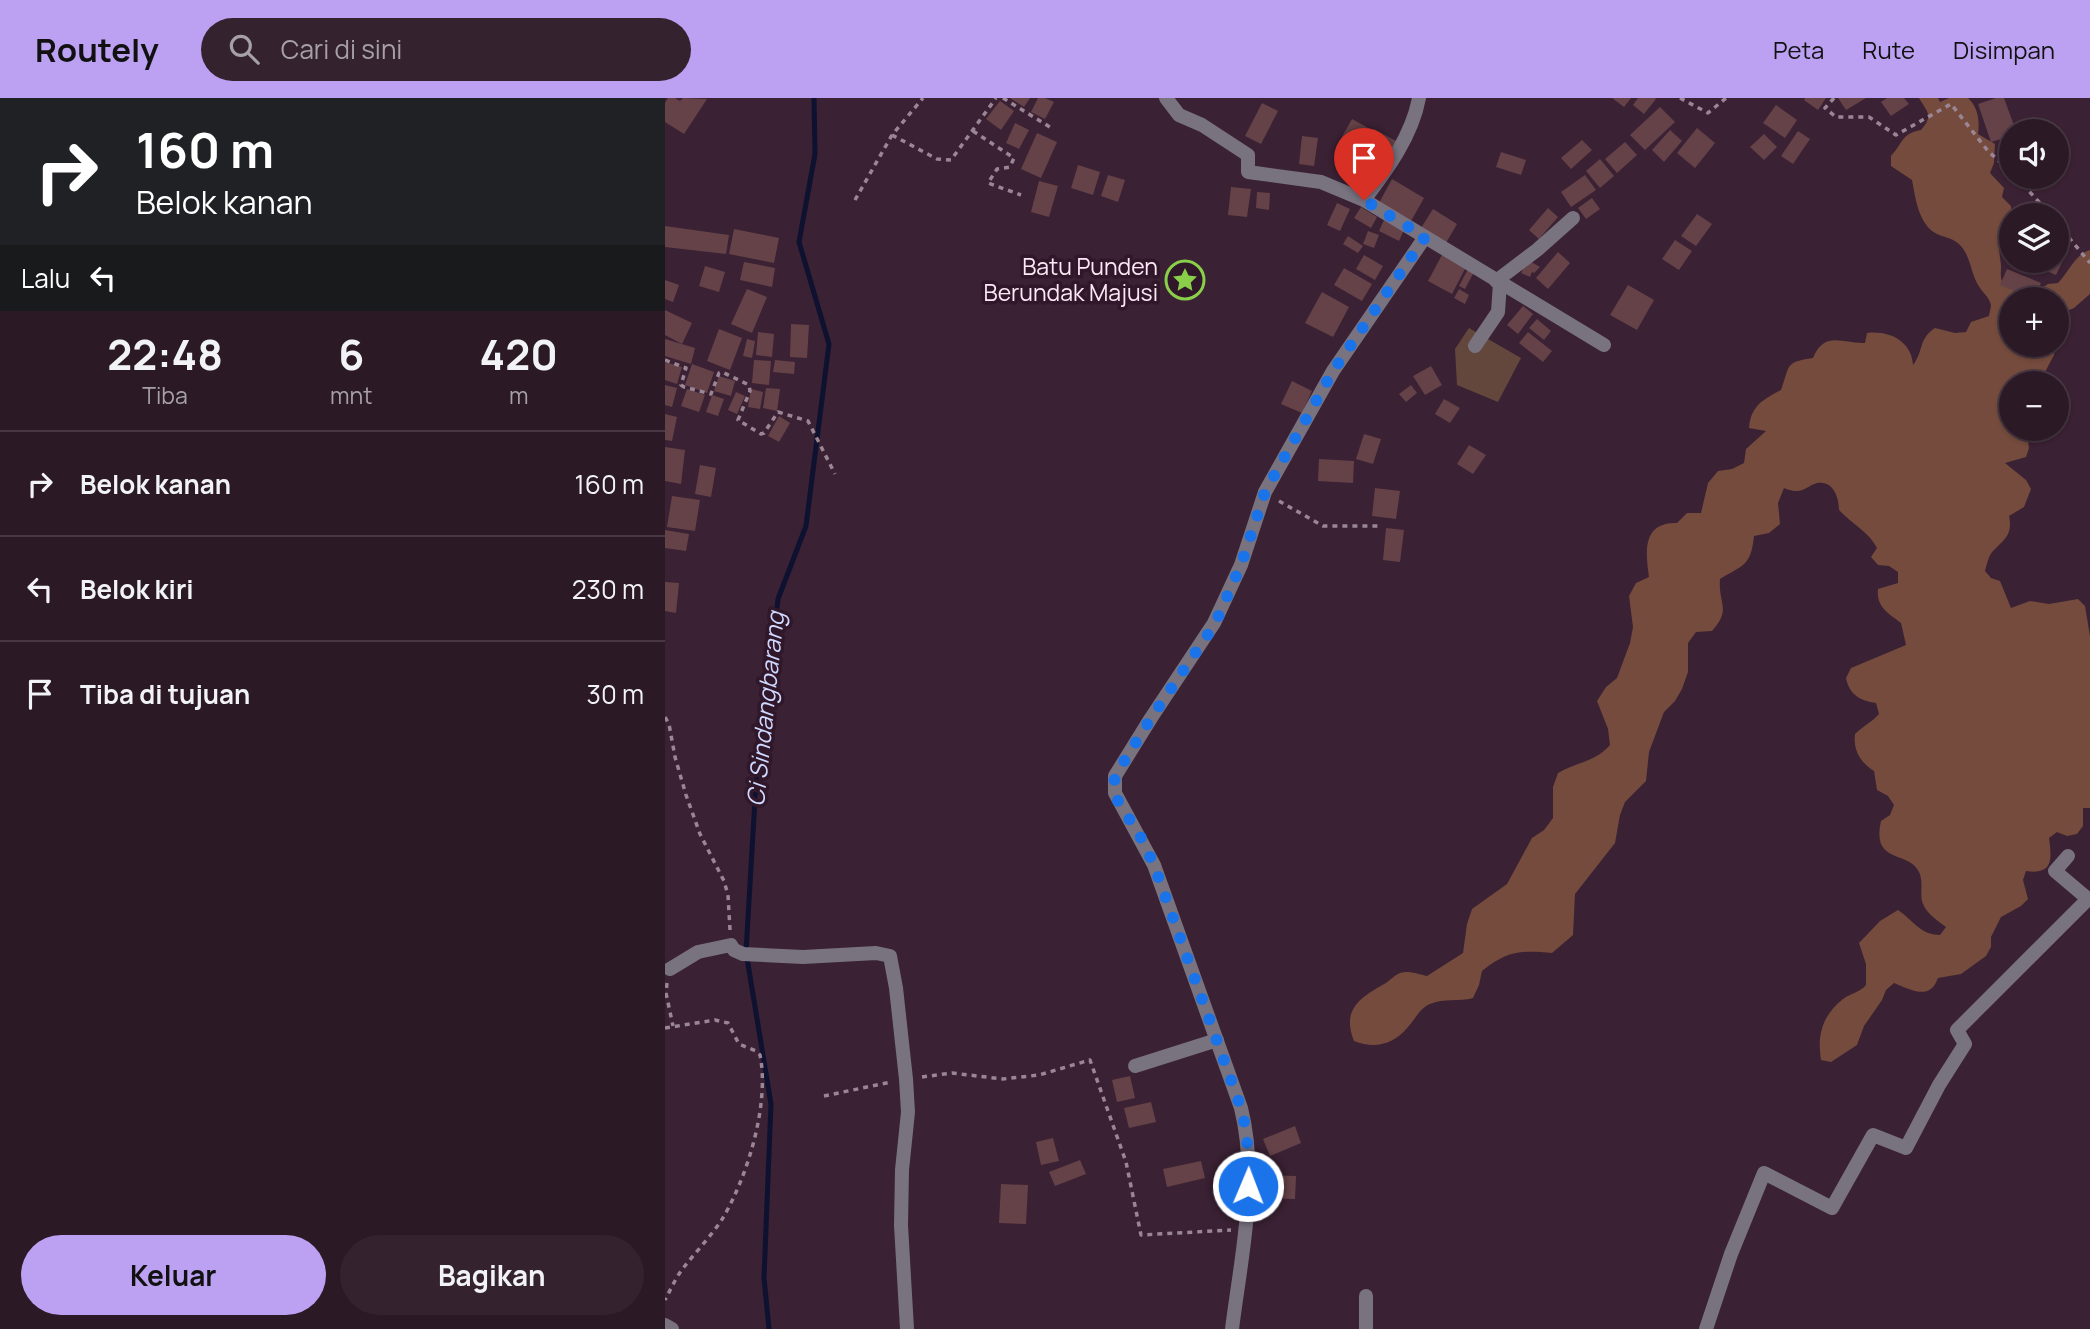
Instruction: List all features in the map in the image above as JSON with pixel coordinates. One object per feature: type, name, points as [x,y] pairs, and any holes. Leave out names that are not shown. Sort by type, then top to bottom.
[{"type":"street","points":[[1166,98],[1179,116],[1202,125],[1248,155],[1248,172],[1321,182],[1364,200],[1604,345]]},
{"type":"street","points":[[1364,200],[1409,130],[1419,98]]},
{"type":"street","points":[[1498,282],[1573,218]]},
{"type":"street","points":[[1232,1329],[1244,1229],[1249,1159],[1247,1132],[1241,1108],[1154,865],[1118,801],[1115,776],[1215,624],[1241,565],[1265,492],[1333,371],[1425,237]]},
{"type":"street","points":[[1475,346],[1498,312],[1498,282]]},
{"type":"street","points":[[1706,1329],[1731,1254],[1764,1173],[1832,1208],[1873,1135],[1906,1148],[1939,1085],[1965,1044],[1957,1030],[2088,898],[2055,871],[2068,856]]},
{"type":"street","points":[[670,970],[698,952],[737,950],[803,957],[876,953],[890,956],[896,988],[908,1112],[902,1170],[901,1226],[908,1329]]},
{"type":"street","points":[[1135,1066],[1217,1040]]},
{"type":"street","points":[[1366,1296],[1366,1329]]},
{"type":"path","points":[[855,200],[892,135],[923,98]]},
{"type":"path","points":[[892,135],[945,161],[951,160],[996,98]]},
{"type":"path","points":[[1003,98],[1053,129]]},
{"type":"path","points":[[1680,98],[1708,113],[1726,98]]},
{"type":"path","points":[[1834,98],[1825,108],[1836,117],[1869,117],[1896,135],[1951,104],[1999,161]]},
{"type":"path","points":[[973,131],[1014,158],[1010,167],[997,169],[988,183],[1021,195]]},
{"type":"path","points":[[2030,189],[2042,203]]},
{"type":"path","points":[[2069,238],[2090,263]]},
{"type":"path","points":[[665,360],[687,368],[681,385],[684,387],[711,394],[719,373],[722,372],[748,385],[750,391],[739,420],[761,434],[778,412],[808,421],[835,474]]},
{"type":"path","points":[[1265,492],[1323,526],[1379,526]]},
{"type":"path","points":[[665,717],[669,723],[686,795],[700,834],[728,895],[737,950]]},
{"type":"path","points":[[670,970],[666,993],[673,1026]]},
{"type":"path","points":[[665,1028],[715,1020],[728,1023],[739,1044],[759,1055],[761,1099],[746,1164],[733,1195],[721,1220],[682,1270],[665,1300]]},
{"type":"path","points":[[824,1096],[906,1079],[952,1073],[1003,1079],[1039,1075],[1090,1060],[1125,1163],[1141,1235],[1244,1229]]},
{"type":"shaded area","points":[[1919,98],[1938,98],[1940,102],[1949,98],[1968,98],[1978,114],[1978,134],[1995,144],[1994,163],[1990,173],[1999,183],[1999,189],[2004,189],[2002,197],[2008,203],[1999,203],[1999,273],[2003,284],[2011,287],[1999,287],[1999,357],[2053,357],[2046,371],[1999,371],[1999,441],[2028,441],[2026,457],[2005,463],[2026,480],[2031,489],[2024,507],[2009,516],[2009,532],[1991,554],[1985,571],[1991,578],[2000,581],[2011,608],[2030,601],[2049,604],[2078,599],[2085,606],[2090,636],[2090,808],[2083,808],[2083,826],[2077,834],[2067,836],[2057,832],[2049,838],[2049,864],[2041,871],[2026,871],[2023,880],[2028,899],[2001,917],[1991,937],[1991,947],[1986,956],[1961,974],[1938,978],[1935,985],[1925,992],[1913,991],[1894,983],[1886,990],[1864,1026],[1857,1045],[1831,1062],[1821,1060],[1821,1034],[1830,1012],[1843,999],[1866,985],[1866,964],[1859,943],[1880,921],[1898,910],[1927,932],[1940,935],[1946,927],[1925,908],[1919,872],[1914,865],[1886,851],[1881,844],[1881,821],[1890,815],[1894,805],[1888,796],[1877,790],[1874,771],[1865,764],[1855,745],[1855,734],[1879,714],[1876,703],[1856,696],[1850,688],[1846,678],[1851,668],[1906,645],[1901,623],[1884,609],[1878,595],[1878,589],[1898,583],[1898,572],[1889,566],[1878,565],[1871,557],[1877,548],[1864,532],[1839,510],[1836,495],[1827,484],[1817,483],[1798,491],[1784,488],[1778,503],[1780,524],[1769,533],[1754,536],[1751,553],[1745,564],[1720,579],[1723,611],[1718,623],[1712,631],[1696,632],[1688,643],[1688,672],[1675,701],[1664,712],[1649,752],[1646,781],[1625,802],[1615,843],[1575,894],[1573,935],[1552,953],[1523,952],[1499,959],[1482,971],[1473,998],[1441,1001],[1426,1006],[1402,1033],[1390,1041],[1369,1045],[1354,1041],[1350,1020],[1361,999],[1400,973],[1427,976],[1463,953],[1472,909],[1507,884],[1532,838],[1544,830],[1553,818],[1553,787],[1558,773],[1592,758],[1610,745],[1608,729],[1597,701],[1606,687],[1617,678],[1630,643],[1633,627],[1629,596],[1636,583],[1649,577],[1647,548],[1652,533],[1658,527],[1677,523],[1687,513],[1701,513],[1708,483],[1718,471],[1732,469],[1744,463],[1746,449],[1766,431],[1749,428],[1752,414],[1763,401],[1781,390],[1789,366],[1797,361],[1813,358],[1818,349],[1829,341],[1865,343],[1867,333],[1884,334],[1898,339],[1909,350],[1913,365],[1923,341],[1935,328],[1955,333],[1966,332],[1971,322],[1989,316],[1990,303],[1977,283],[1963,249],[1955,241],[1934,233],[1927,226],[1915,198],[1912,180],[1891,166],[1891,156],[1903,139],[1921,130],[1928,114]]},
{"type":"shaded area","points":[[2090,250],[2090,294],[2069,310],[2069,287],[2043,287],[2058,283],[2066,273],[2069,273],[2076,259]]},
{"type":"shaded area","points":[[1469,328],[1521,358],[1498,402],[1457,385],[1455,349]]},
{"type":"building","points":[[668,98],[680,101],[683,98],[707,99],[684,134],[665,122],[665,103]]},
{"type":"building","points":[[1010,98],[1030,98],[1024,107]]},
{"type":"building","points":[[1038,98],[1054,102],[1045,119],[1031,112]]},
{"type":"building","points":[[1612,98],[1631,98],[1624,107]]},
{"type":"building","points":[[1638,98],[1656,99],[1644,114],[1633,105]]},
{"type":"building","points":[[1826,98],[1818,110],[1804,100]]},
{"type":"building","points":[[1838,98],[1866,98],[1846,110]]},
{"type":"building","points":[[1887,98],[1904,98],[1909,104],[1891,116],[1881,102]]},
{"type":"building","points":[[2004,98],[2012,119],[1999,119],[1999,140],[1991,142],[1978,104]]},
{"type":"building","points":[[1000,101],[1014,111],[1001,130],[986,119]]},
{"type":"building","points":[[1262,103],[1278,111],[1261,144],[1245,136]]},
{"type":"building","points":[[1776,105],[1797,120],[1785,138],[1763,123]]},
{"type":"building","points":[[1660,107],[1675,122],[1645,150],[1630,135]]},
{"type":"building","points":[[1352,119],[1370,129],[1357,153],[1339,142]]},
{"type":"building","points":[[1015,123],[1029,130],[1019,149],[1006,143]]},
{"type":"building","points":[[1697,128],[1715,143],[1695,168],[1677,153]]},
{"type":"building","points":[[1374,129],[1396,141],[1376,179],[1353,166]]},
{"type":"building","points":[[1670,130],[1682,141],[1664,162],[1652,150]]},
{"type":"building","points":[[1798,131],[1810,139],[1793,164],[1781,156]]},
{"type":"building","points":[[1037,133],[1057,142],[1041,178],[1021,169]]},
{"type":"building","points":[[1764,134],[1777,147],[1764,160],[1750,147]]},
{"type":"building","points":[[1302,136],[1318,138],[1314,166],[1299,164]]},
{"type":"building","points":[[1582,140],[1592,150],[1571,169],[1561,158]]},
{"type":"building","points":[[1625,142],[1637,155],[1617,173],[1605,159]]},
{"type":"building","points":[[1501,152],[1526,160],[1521,175],[1496,167]]},
{"type":"building","points":[[1600,159],[1614,176],[1600,188],[1586,171]]},
{"type":"building","points":[[1078,165],[1100,172],[1093,195],[1071,188]]},
{"type":"building","points":[[1108,175],[1125,180],[1118,202],[1101,196]]},
{"type":"building","points":[[1585,175],[1596,190],[1571,207],[1561,192]]},
{"type":"building","points":[[1392,179],[1424,198],[1411,221],[1379,203]]},
{"type":"building","points":[[1039,181],[1058,186],[1049,217],[1031,212]]},
{"type":"building","points":[[1231,187],[1251,189],[1247,217],[1228,215]]},
{"type":"building","points":[[1257,192],[1270,193],[1269,210],[1256,208]]},
{"type":"building","points":[[1592,198],[1600,209],[1586,219],[1578,208]]},
{"type":"building","points":[[1337,203],[1350,209],[1340,231],[1327,225]]},
{"type":"building","points":[[1361,207],[1377,217],[1371,228],[1354,218]]},
{"type":"building","points":[[1548,208],[1558,217],[1539,239],[1529,230]]},
{"type":"building","points":[[1433,209],[1457,224],[1446,243],[1421,228]]},
{"type":"building","points":[[1697,214],[1712,224],[1696,246],[1681,236]]},
{"type":"building","points":[[1384,220],[1404,230],[1399,241],[1379,231]]},
{"type":"building","points":[[665,226],[729,235],[726,254],[665,247]]},
{"type":"building","points":[[734,229],[779,238],[774,263],[729,254]]},
{"type":"building","points":[[1368,231],[1379,235],[1374,248],[1363,244]]},
{"type":"building","points":[[1348,236],[1363,246],[1358,253],[1343,244]]},
{"type":"building","points":[[1675,240],[1692,251],[1679,270],[1662,259]]},
{"type":"building","points":[[1558,252],[1570,263],[1548,289],[1536,278]]},
{"type":"building","points":[[1443,253],[1467,265],[1452,294],[1428,281]]},
{"type":"building","points":[[1364,255],[1383,266],[1375,280],[1356,269]]},
{"type":"building","points":[[1528,260],[1540,267],[1532,272],[1530,277],[1521,273]]},
{"type":"building","points":[[744,262],[775,268],[772,287],[740,280]]},
{"type":"building","points":[[705,266],[725,272],[719,292],[699,286]]},
{"type":"building","points":[[1344,268],[1372,284],[1362,301],[1334,285]]},
{"type":"building","points":[[1468,269],[1474,272],[1465,289],[1459,286]]},
{"type":"building","points":[[2005,273],[2017,273],[2041,283],[2039,287],[2000,285]]},
{"type":"building","points":[[665,280],[679,285],[673,302],[665,299]]},
{"type":"building","points":[[1628,285],[1654,300],[1637,330],[1610,315]]},
{"type":"building","points":[[747,289],[767,297],[752,333],[731,324]]},
{"type":"building","points":[[1459,289],[1469,295],[1465,304],[1454,298]]},
{"type":"building","points":[[1322,292],[1349,307],[1333,337],[1305,323]]},
{"type":"building","points":[[1523,306],[1533,314],[1518,334],[1507,325]]},
{"type":"building","points":[[665,310],[692,323],[682,344],[665,335]]},
{"type":"building","points":[[1537,319],[1551,331],[1544,340],[1529,328]]},
{"type":"building","points":[[791,324],[809,325],[807,358],[790,357]]},
{"type":"building","points":[[719,329],[742,338],[730,370],[707,361]]},
{"type":"building","points":[[758,332],[774,334],[772,357],[756,355]]},
{"type":"building","points":[[1528,332],[1552,351],[1543,362],[1519,343]]},
{"type":"building","points":[[665,339],[695,348],[691,364],[665,356]]},
{"type":"building","points":[[747,339],[755,341],[752,358],[743,356]]},
{"type":"building","points":[[754,360],[771,361],[769,385],[752,383]]},
{"type":"building","points":[[775,360],[795,362],[794,374],[773,372]]},
{"type":"building","points":[[665,362],[682,367],[677,384],[665,380]]},
{"type":"building","points":[[692,364],[714,372],[707,393],[685,385]]},
{"type":"building","points":[[1431,366],[1442,385],[1425,395],[1413,376]]},
{"type":"building","points":[[719,376],[735,381],[731,396],[714,391]]},
{"type":"building","points":[[1292,381],[1312,391],[1302,413],[1281,404]]},
{"type":"building","points":[[665,385],[677,388],[672,407],[665,405]]},
{"type":"building","points":[[1411,385],[1417,393],[1406,402],[1399,394]]},
{"type":"building","points":[[766,388],[780,389],[777,411],[763,408]]},
{"type":"building","points":[[687,389],[705,395],[699,412],[681,406]]},
{"type":"building","points":[[751,389],[763,392],[760,409],[748,407]]},
{"type":"building","points":[[736,392],[745,396],[737,414],[728,410]]},
{"type":"building","points":[[712,395],[724,399],[718,416],[706,412]]},
{"type":"building","points":[[1444,399],[1460,408],[1450,423],[1435,414]]},
{"type":"building","points":[[665,414],[677,417],[672,441],[665,440]]},
{"type":"building","points":[[779,416],[790,423],[779,442],[768,436]]},
{"type":"building","points":[[1364,434],[1381,439],[1373,464],[1356,459]]},
{"type":"building","points":[[1469,445],[1486,455],[1473,474],[1457,464]]},
{"type":"building","points":[[665,447],[685,450],[681,484],[665,481]]},
{"type":"building","points":[[1319,459],[1354,461],[1353,483],[1318,481]]},
{"type":"building","points":[[700,465],[716,468],[711,497],[695,494]]},
{"type":"building","points":[[1375,488],[1400,491],[1396,519],[1372,516]]},
{"type":"building","points":[[672,496],[700,500],[695,531],[667,527]]},
{"type":"building","points":[[1386,528],[1404,530],[1400,562],[1383,560]]},
{"type":"building","points":[[665,530],[689,534],[686,551],[665,548]]},
{"type":"building","points":[[665,582],[679,583],[676,613],[665,611]]},
{"type":"building","points":[[1130,1076],[1135,1098],[1117,1102],[1112,1080]]},
{"type":"building","points":[[1151,1102],[1156,1122],[1129,1128],[1124,1108]]},
{"type":"building","points":[[1295,1126],[1301,1143],[1270,1156],[1263,1139]]},
{"type":"building","points":[[1053,1138],[1059,1161],[1041,1165],[1036,1142]]},
{"type":"building","points":[[1080,1160],[1086,1174],[1055,1186],[1049,1172]]},
{"type":"building","points":[[1201,1161],[1205,1178],[1167,1187],[1163,1169]]},
{"type":"building","points":[[1265,1175],[1296,1176],[1295,1199],[1264,1198]]},
{"type":"building","points":[[1001,1184],[1028,1185],[1026,1224],[999,1223]]},
{"type":"waterway","name":"Ci Sindangbarang","points":[[769,1329],[764,1278],[771,1104],[746,952],[756,782],[778,599],[806,526],[829,344],[799,242],[815,154],[814,98]]},
{"type":"place","name":"Batu Punden Berundak Majusi","points":[[1185,280]]},
{"type":"route","points":[[1248,1186],[1247,1132],[1241,1108],[1154,865],[1118,801],[1115,776],[1215,624],[1241,565],[1265,492],[1319,395],[1425,237],[1364,200]]}]
